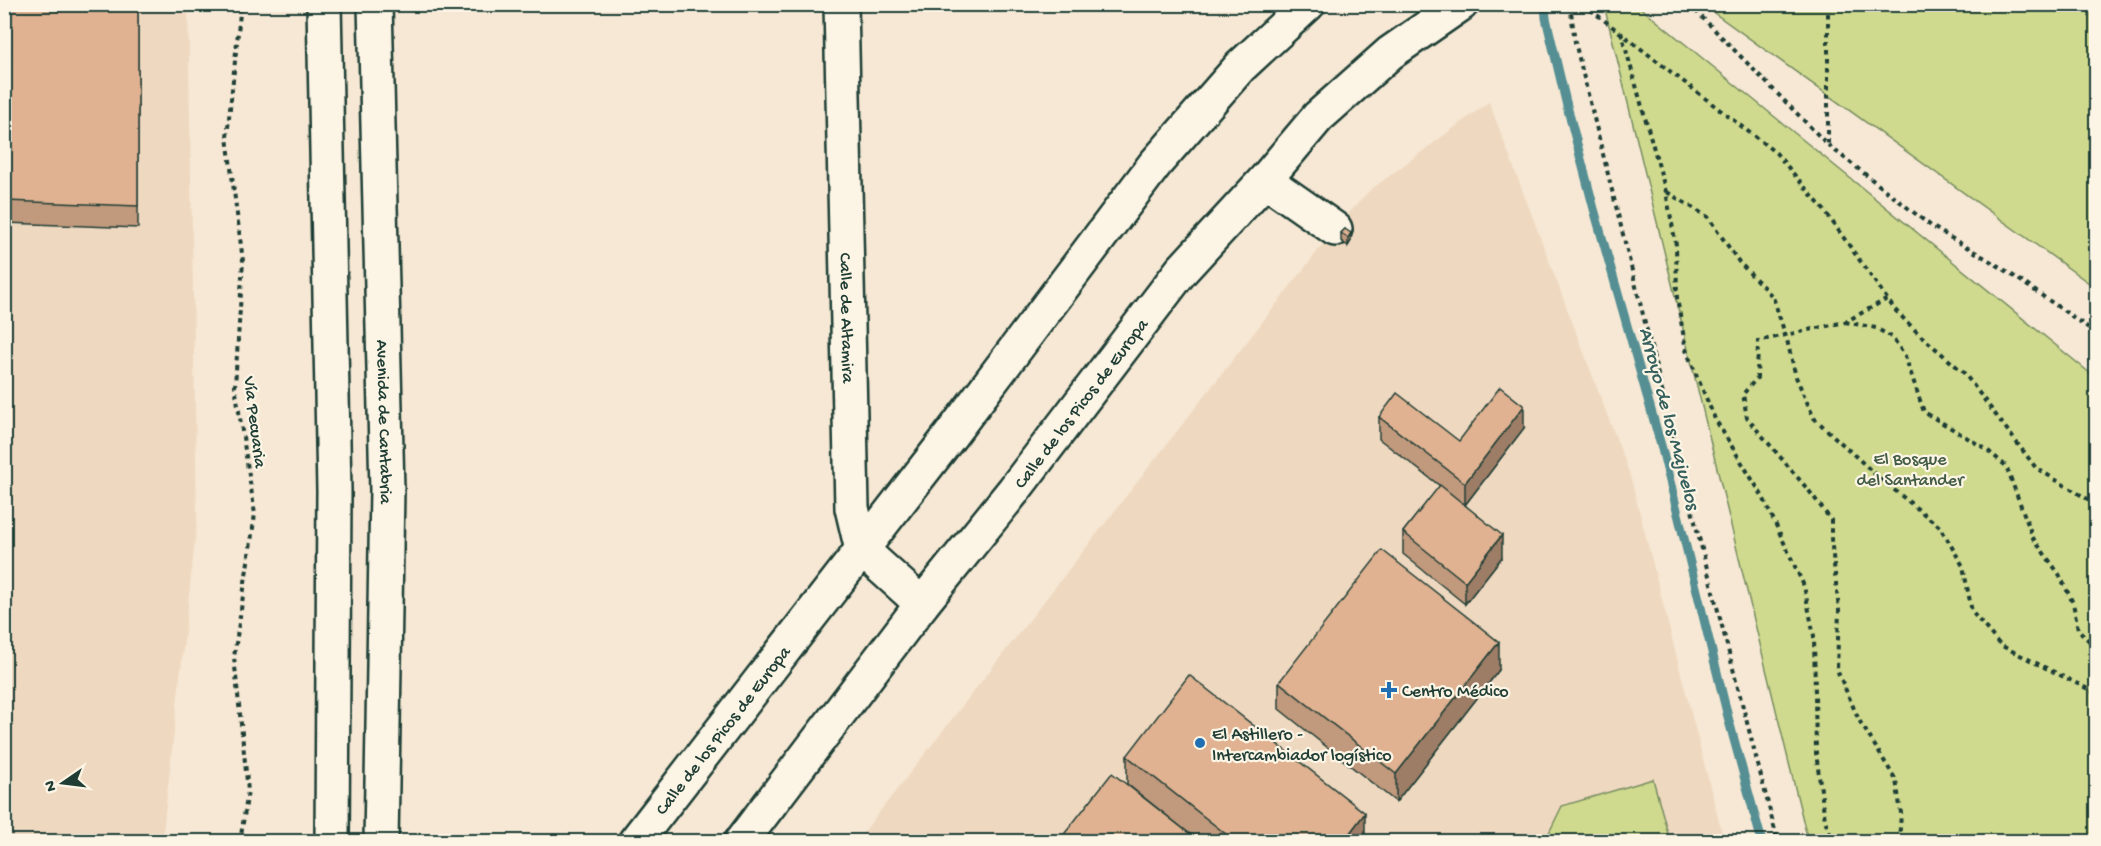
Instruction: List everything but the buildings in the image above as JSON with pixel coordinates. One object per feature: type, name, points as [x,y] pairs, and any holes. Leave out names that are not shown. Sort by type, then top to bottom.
[{"type":"street","points":[[324,4],[334,491],[332,842]]},
{"type":"street","name":"Avenida de Cantabria","points":[[375,4],[387,490],[381,842]]},
{"type":"street","name":"Calle de Altamira","points":[[841,4],[852,508],[862,550]]},
{"type":"street","name":"Calle de los Picos de Europa","points":[[635,842],[862,550],[1155,164],[1240,67],[1308,4]]},
{"type":"street","name":"Calle de los Picos de Europa","points":[[741,842],[922,604],[1014,490],[1181,271],[1265,180],[1318,117],[1390,53],[1461,4]]},
{"type":"street","points":[[1265,180],[1335,229]]},
{"type":"street","points":[[862,550],[922,604]]},
{"type":"path","name":"Vía Pecuaria","points":[[240,842],[249,791],[234,657],[255,514],[235,386],[243,261],[227,137],[241,4]]},
{"type":"path","points":[[1570,4],[1578,54],[1688,495],[1778,842]]},
{"type":"path","points":[[1583,4],[1776,153],[1824,210],[1895,310],[1964,373],[2036,468],[2097,504]]},
{"type":"path","points":[[1689,4],[1828,145],[1931,226],[2002,268],[2097,333]]},
{"type":"path","points":[[1828,4],[1828,145]]},
{"type":"path","points":[[1621,32],[1666,192],[1676,245],[1677,298],[1686,350],[1715,419],[1763,497],[1804,586],[1814,636],[1816,753],[1825,820],[1833,842]]},
{"type":"path","points":[[1666,192],[1708,217],[1739,262],[1773,297],[1796,377],[1814,418],[1877,476],[1940,527],[1963,566],[1972,612],[2000,645],[2097,693]]},
{"type":"path","points":[[1887,299],[1845,322],[1758,341],[1757,378],[1743,394],[1747,418],[1831,520],[1839,610],[1837,670],[1859,720],[1896,780],[1901,813],[1899,842]]},
{"type":"path","points":[[1845,322],[1875,328],[1893,338],[1905,356],[1924,412],[1986,449],[2006,466],[2033,538],[2058,574],[2073,603],[2078,629],[2089,641],[2097,640]]},
{"type":"shaded area","points":[[5,5],[188,5],[197,522],[162,841],[5,842]]},
{"type":"shaded area","points":[[1489,102],[1630,475],[1724,841],[856,842],[1335,229],[1369,191]]},
{"type":"green space","name":"El Bosque del Santander","points":[[1604,5],[1637,5],[2096,378],[2096,841],[1808,841]]},
{"type":"green space","points":[[1703,5],[2096,5],[2096,288]]},
{"type":"green space","points":[[1653,779],[1670,841],[1545,841],[1562,806]]},
{"type":"waterway","name":"Arroyo de los Majuelos","points":[[1545,4],[1546,18],[1566,102],[1662,449],[1729,721],[1762,842]]},
{"type":"place","name":"Centro Médico","points":[[1389,690]]},
{"type":"place","name":"El Astillero - Intercambiador logístico","points":[[1200,743]]}]
